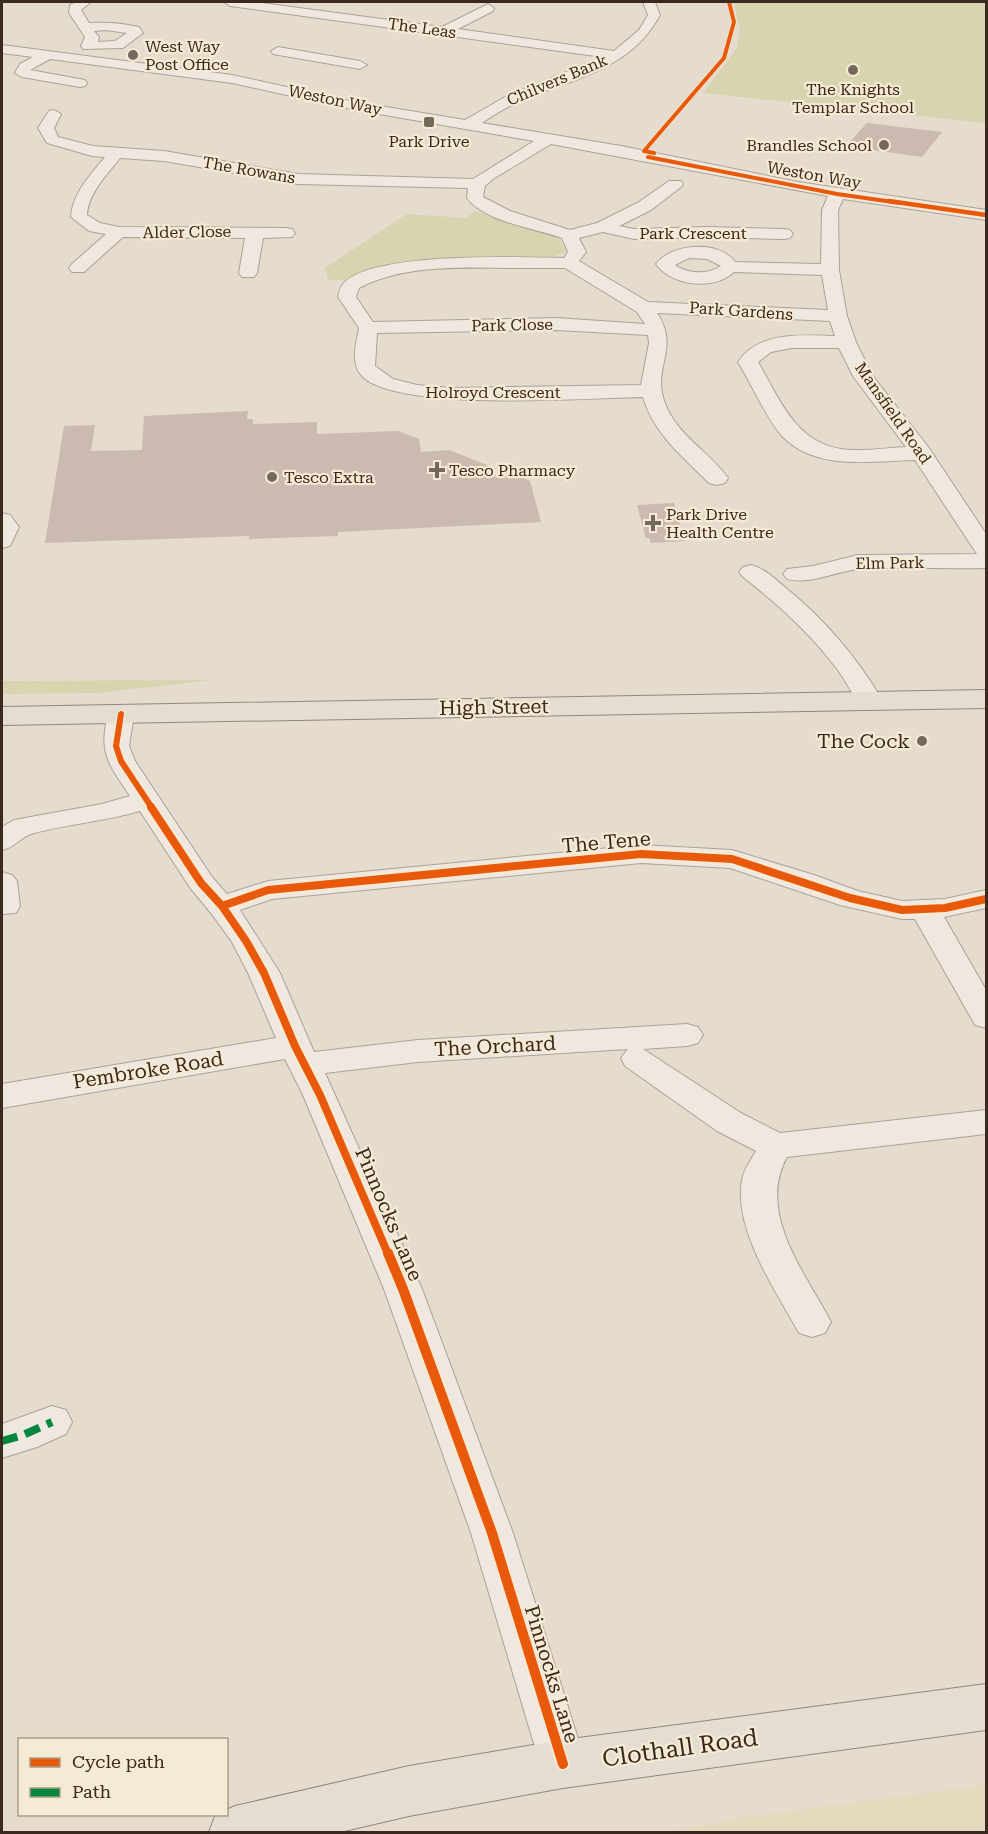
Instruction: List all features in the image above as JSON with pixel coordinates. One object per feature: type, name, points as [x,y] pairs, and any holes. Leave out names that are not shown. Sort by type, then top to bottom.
[{"type":"main road","name":"High Street","points":[[2,716],[987,699]]},
{"type":"main road","name":"Clothall Road","points":[[235,1833],[409,1791],[563,1764],[987,1707]]},
{"type":"street","points":[[69,57],[88,46],[93,40],[75,13],[75,8],[85,2]]},
{"type":"street","name":"The Leas","points":[[230,2],[615,55]]},
{"type":"street","points":[[312,12],[335,2]]},
{"type":"street","name":"Chilvers Bank","points":[[468,125],[513,99],[582,72],[615,55],[643,35],[650,26],[654,15],[649,2]]},
{"type":"street","points":[[445,31],[488,8]]},
{"type":"street","points":[[86,27],[114,26],[134,30],[136,33],[118,45],[88,46]]},
{"type":"street","name":"Weston Way","points":[[2,49],[203,74],[264,84],[350,105],[549,138],[837,194],[987,215]]},
{"type":"street","points":[[278,51],[360,65]]},
{"type":"street","points":[[48,55],[25,67],[22,73],[80,83]]},
{"type":"street","points":[[300,67],[318,58]]},
{"type":"street","points":[[264,84],[282,75]]},
{"type":"street","name":"The Rowans","points":[[54,114],[46,128],[52,140],[75,148],[164,156],[298,179],[477,184]]},
{"type":"street","points":[[549,138],[477,184],[475,198],[485,208],[545,225],[569,235],[576,252],[569,262]]},
{"type":"street","name":"Alder Close","points":[[116,153],[93,182],[78,210],[79,217],[86,223],[119,232],[286,233]]},
{"type":"street","name":"Park Crescent","points":[[569,235],[603,227],[645,206],[675,184]]},
{"type":"street","name":"Mansfield Road","points":[[837,194],[830,210],[830,270],[838,316],[846,342],[862,376],[921,453],[987,550]]},
{"type":"street","name":"Park Crescent","points":[[603,227],[634,234],[708,232],[784,234]]},
{"type":"street","name":"Alder Close","points":[[78,268],[119,232]]},
{"type":"street","name":"Alder Close","points":[[248,273],[255,232]]},
{"type":"street","points":[[369,328],[347,297],[352,285],[371,276],[406,268],[469,263],[569,262],[645,308],[651,317],[660,342],[651,391],[669,429],[717,478]]},
{"type":"street","points":[[730,267],[830,270]]},
{"type":"street","name":"Park Gardens","points":[[645,308],[706,308],[762,314],[838,316]]},
{"type":"street","name":"Park Close","points":[[369,328],[556,324],[656,330]]},
{"type":"street","name":"Holroyd Crescent","points":[[369,328],[364,354],[365,366],[370,374],[386,383],[406,389],[453,394],[651,391]]},
{"type":"street","points":[[846,342],[774,344],[755,352],[748,362],[789,431],[801,442],[842,456],[921,453]]},
{"type":"street","points":[[961,513],[987,511]]},
{"type":"street","points":[[2,520],[8,527],[2,541]]},
{"type":"street","name":"Elm Park","points":[[795,574],[813,573],[858,562],[987,561]]},
{"type":"street","points":[[751,572],[766,583],[824,639],[860,682],[870,700]]},
{"type":"street","name":"Pinnocks Lane","points":[[121,714],[116,747],[121,760],[201,883],[222,906],[264,973],[299,1055],[320,1095],[407,1300],[492,1533],[563,1764]]},
{"type":"street","points":[[2,842],[14,831],[24,826],[105,812],[147,800]]},
{"type":"street","name":"The Tene","points":[[222,906],[268,891],[641,854],[732,859],[867,903],[902,910],[925,910],[987,899]]},
{"type":"street","points":[[925,910],[987,1017]]},
{"type":"street","name":"The Orchard","points":[[299,1055],[418,1051],[687,1035]]},
{"type":"street","name":"Pembroke Road","points":[[2,1096],[299,1055]]},
{"type":"street","points":[[637,1058],[729,1122],[776,1146],[987,1122]]},
{"type":"street","points":[[776,1146],[759,1180],[760,1212],[783,1267],[812,1322]]},
{"type":"street","points":[[2,1441],[23,1436],[52,1422]]},
{"type":"shaded area","name":"The Knights Templar School","points":[[734,2],[986,2],[986,123],[703,93],[737,48],[740,31]]},
{"type":"shaded area","points":[[476,211],[525,224],[558,236],[566,252],[546,259],[362,274],[346,280],[328,280],[325,268],[407,214],[465,218]]},
{"type":"shaded area","points":[[212,680],[99,693],[2,694],[2,681]]},
{"type":"shaded area","points":[[986,1785],[986,1832],[671,1832],[736,1818]]},
{"type":"building","name":"Brandles School","points":[[867,123],[942,132],[922,157],[846,146]]},
{"type":"building","name":"Tesco Extra","points":[[248,411],[247,419],[253,419],[253,424],[317,422],[317,434],[398,431],[419,439],[421,452],[449,450],[487,465],[489,477],[518,476],[530,481],[541,522],[338,532],[338,536],[249,539],[249,536],[45,543],[64,426],[95,425],[91,451],[142,450],[144,416]]},
{"type":"building","name":"Park Drive Health Centre","points":[[674,503],[685,541],[651,543],[649,538],[646,538],[637,505]]},
{"type":"marked path","points":[[2,1441],[23,1435],[52,1422]]},
{"type":"cycle path","points":[[654,153],[644,151],[724,58],[734,22],[729,2]]},
{"type":"cycle path","points":[[648,157],[837,194],[986,215]]},
{"type":"cycle path","points":[[121,714],[116,746],[121,761],[201,883],[222,906],[246,941],[264,973],[295,1046],[320,1095],[403,1289],[492,1533],[563,1764]]},
{"type":"cycle path","points":[[222,906],[268,890],[641,854],[732,859],[850,898],[902,910],[945,908],[986,899]]},
{"type":"place","name":"West Way Post Office","points":[[133,55]]},
{"type":"place","name":"The Knights Templar School","points":[[853,70]]},
{"type":"place","name":"Park Drive","points":[[429,122]]},
{"type":"place","name":"Brandles School","points":[[884,145]]},
{"type":"place","name":"Tesco Pharmacy","points":[[437,470]]},
{"type":"place","name":"Tesco Extra","points":[[272,477]]},
{"type":"place","name":"Park Drive Health Centre","points":[[653,523]]},
{"type":"place","name":"The Cock","points":[[922,741]]}]
